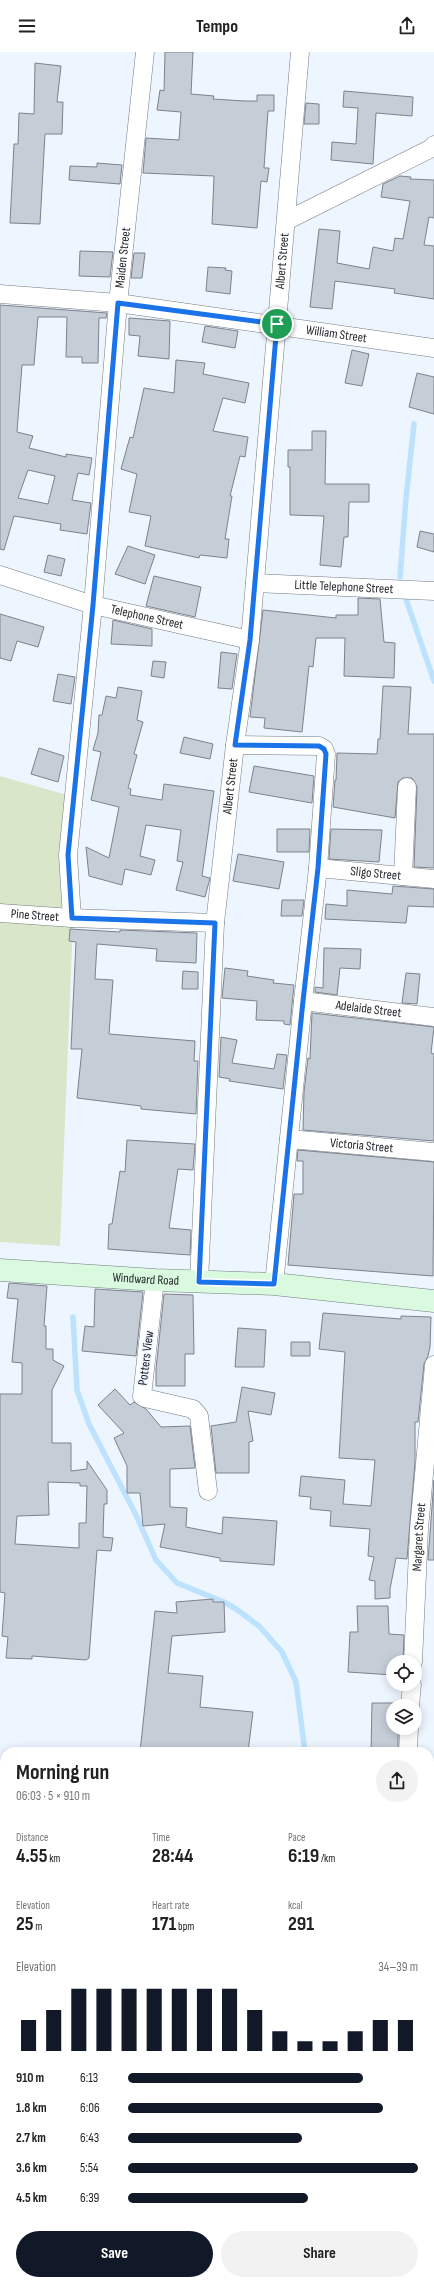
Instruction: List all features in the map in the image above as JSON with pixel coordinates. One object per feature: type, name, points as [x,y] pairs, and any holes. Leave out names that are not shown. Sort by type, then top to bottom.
[{"type":"main road","name":"Windward Road","points":[[0,1270],[155,1280],[274,1284],[434,1301]]},
{"type":"street","name":"Maiden Street","points":[[72,918],[68,855],[93,605],[118,303],[145,52]]},
{"type":"street","name":"Albert Street","points":[[199,1282],[215,923],[235,745],[250,640],[300,52]]},
{"type":"street","points":[[286,221],[432,148],[434,145]]},
{"type":"street","name":"William Street","points":[[0,294],[118,303],[277,324],[434,348]]},
{"type":"street","name":"Telephone Street","points":[[0,575],[93,605],[250,640]]},
{"type":"street","name":"Little Telephone Street","points":[[255,583],[434,591]]},
{"type":"street","points":[[235,745],[319,746],[324,749],[326,754],[318,868],[274,1284]]},
{"type":"street","points":[[403,876],[407,787]]},
{"type":"street","name":"Sligo Street","points":[[318,868],[434,880]]},
{"type":"street","name":"Pine Street","points":[[0,913],[72,918],[215,923]]},
{"type":"street","name":"Adelaide Street","points":[[303,1001],[434,1016]]},
{"type":"street","name":"Victoria Street","points":[[289,1139],[434,1152]]},
{"type":"street","name":"Potters View","points":[[155,1280],[142,1396],[192,1409],[199,1416],[208,1491]]},
{"type":"street","name":"Margaret Street","points":[[414,1655],[427,1530],[434,1365]]},
{"type":"street","points":[[408,1747],[409,1735]]},
{"type":"green space","points":[[0,776],[67,795],[66,903],[59,909],[0,905]]},
{"type":"green space","points":[[0,919],[73,921],[60,1246],[0,1242]]},
{"type":"building","points":[[165,52],[193,52],[191,94],[214,96],[213,99],[245,101],[257,101],[257,95],[274,95],[274,111],[268,111],[264,168],[269,168],[267,182],[261,181],[257,228],[212,224],[214,176],[143,173],[146,138],[179,140],[181,112],[157,110],[160,90],[164,91]]},
{"type":"building","points":[[35,63],[61,66],[57,102],[63,102],[62,134],[45,134],[40,224],[10,223],[14,144],[18,144],[19,113],[34,114]]},
{"type":"building","points":[[344,91],[413,97],[412,116],[376,113],[373,164],[331,160],[332,142],[356,144],[358,108],[343,107]]},
{"type":"building","points":[[306,103],[319,104],[319,124],[304,124]]},
{"type":"building","points":[[97,163],[122,165],[120,184],[69,180],[70,166],[97,167]]},
{"type":"building","points":[[400,176],[411,177],[410,179],[434,180],[434,218],[429,217],[424,245],[434,246],[434,299],[394,293],[395,289],[335,281],[332,309],[310,307],[319,229],[340,231],[337,263],[369,269],[373,247],[393,251],[395,238],[403,239],[410,201],[381,197],[383,184]]},
{"type":"building","points":[[80,251],[113,252],[110,277],[79,276]]},
{"type":"building","points":[[134,253],[145,253],[142,278],[131,278]]},
{"type":"building","points":[[208,267],[226,268],[225,270],[232,271],[230,294],[206,291]]},
{"type":"building","points":[[0,305],[107,313],[106,318],[99,318],[98,363],[82,363],[82,357],[66,357],[67,317],[38,317],[34,365],[22,365],[17,432],[33,436],[29,448],[66,457],[66,454],[92,458],[89,475],[78,473],[72,500],[91,503],[87,534],[60,530],[61,524],[14,516],[4,550],[0,549]],"holes":[[[28,470],[55,476],[48,504],[18,498]]]},
{"type":"building","points":[[129,318],[170,321],[169,359],[138,356],[140,336],[129,335]]},
{"type":"building","points":[[205,326],[238,331],[235,348],[202,342]]},
{"type":"building","points":[[352,350],[369,354],[362,386],[345,383]]},
{"type":"building","points":[[176,360],[205,363],[203,374],[249,383],[245,403],[223,398],[213,431],[248,437],[245,457],[240,456],[230,496],[232,496],[225,539],[229,539],[227,558],[200,555],[199,558],[145,546],[151,516],[129,512],[137,474],[121,469],[130,437],[133,438],[144,388],[174,393]]},
{"type":"building","points":[[417,373],[434,377],[434,414],[409,407]]},
{"type":"building","points":[[312,431],[326,431],[325,484],[369,484],[369,502],[349,502],[348,537],[344,537],[341,567],[320,565],[324,516],[290,515],[290,467],[288,467],[288,450],[312,450]]},
{"type":"building","points":[[420,531],[434,534],[434,552],[417,547]]},
{"type":"building","points":[[128,546],[155,555],[145,584],[115,574]]},
{"type":"building","points":[[48,555],[65,559],[61,576],[44,572]]},
{"type":"building","points":[[154,576],[201,587],[195,617],[146,606]]},
{"type":"building","points":[[358,598],[380,599],[384,642],[395,643],[394,678],[344,676],[345,638],[316,638],[313,667],[309,666],[302,732],[264,728],[265,718],[250,717],[263,610],[336,618],[336,615],[358,615]]},
{"type":"building","points":[[0,614],[44,627],[38,647],[17,641],[11,661],[0,658]]},
{"type":"building","points":[[113,620],[152,629],[152,646],[111,644]]},
{"type":"building","points":[[221,652],[237,654],[232,689],[218,688]]},
{"type":"building","points":[[153,661],[166,662],[164,678],[151,676]]},
{"type":"building","points":[[58,674],[75,677],[71,704],[53,701]]},
{"type":"building","points":[[383,686],[411,687],[408,734],[434,734],[434,868],[414,867],[417,787],[412,778],[403,778],[398,782],[395,818],[333,807],[337,753],[377,754],[378,739],[380,739]]},
{"type":"building","points":[[118,687],[142,691],[137,720],[143,722],[134,754],[137,755],[128,788],[131,789],[130,795],[162,800],[164,784],[214,791],[202,876],[210,878],[205,897],[176,890],[183,862],[177,861],[181,830],[146,825],[140,856],[155,860],[151,875],[125,869],[122,885],[89,876],[86,847],[109,858],[119,807],[91,800],[101,752],[93,750],[98,733],[99,715],[102,715],[106,696],[116,698]]},
{"type":"building","points":[[184,737],[213,744],[210,759],[180,753]]},
{"type":"building","points":[[39,748],[64,756],[58,782],[31,774]]},
{"type":"building","points":[[254,766],[314,776],[312,803],[249,792]]},
{"type":"building","points":[[277,829],[310,829],[309,852],[277,852]]},
{"type":"building","points":[[331,829],[382,830],[379,862],[329,859]]},
{"type":"building","points":[[238,854],[284,862],[279,889],[233,881]]},
{"type":"building","points":[[393,886],[434,889],[434,907],[408,906],[406,923],[325,919],[326,904],[347,906],[347,890],[392,894]]},
{"type":"building","points":[[282,900],[304,900],[302,916],[281,916]]},
{"type":"building","points":[[70,929],[120,932],[120,930],[197,933],[196,963],[156,961],[157,949],[97,944],[95,979],[113,980],[109,1034],[195,1041],[194,1061],[198,1061],[196,1114],[141,1109],[141,1106],[77,1098],[82,1049],[71,1049],[76,942],[69,941]]},
{"type":"building","points":[[324,948],[361,949],[360,969],[340,968],[337,995],[315,992],[315,987],[323,988]]},
{"type":"building","points":[[225,968],[248,971],[247,976],[274,980],[273,983],[294,985],[290,1025],[284,1024],[284,1021],[256,1020],[257,1001],[222,998]]},
{"type":"building","points":[[183,971],[198,972],[198,989],[182,989]]},
{"type":"building","points":[[406,973],[420,974],[417,1004],[402,1003]]},
{"type":"building","points":[[312,1013],[434,1027],[431,1053],[434,1054],[434,1141],[303,1130],[304,1092],[308,1058],[310,1059]]},
{"type":"building","points":[[221,1037],[237,1040],[232,1063],[274,1069],[277,1054],[287,1055],[283,1089],[229,1081],[230,1079],[219,1077]]},
{"type":"building","points":[[127,1140],[195,1144],[193,1170],[178,1169],[169,1228],[191,1230],[190,1255],[108,1249],[109,1224],[112,1224],[120,1171],[125,1172]]},
{"type":"building","points":[[298,1150],[434,1162],[433,1276],[288,1265],[294,1194],[303,1194],[303,1161],[297,1161]]},
{"type":"building","points":[[9,1283],[47,1286],[44,1326],[46,1326],[46,1349],[53,1349],[53,1360],[64,1366],[52,1390],[52,1443],[71,1443],[71,1471],[87,1469],[87,1461],[107,1490],[107,1504],[104,1504],[103,1537],[113,1538],[111,1551],[97,1550],[89,1658],[86,1660],[32,1656],[32,1659],[6,1658],[8,1637],[2,1636],[5,1593],[0,1592],[0,1394],[22,1394],[22,1363],[12,1362],[18,1299],[7,1298]],"holes":[[[48,1482],[80,1483],[80,1486],[87,1486],[86,1523],[79,1523],[79,1548],[15,1544],[17,1516],[49,1515]]]},
{"type":"building","points":[[95,1289],[143,1292],[136,1356],[82,1351],[85,1326],[94,1327]]},
{"type":"building","points":[[164,1294],[193,1295],[194,1354],[185,1354],[185,1386],[156,1386],[156,1369]]},
{"type":"building","points":[[323,1313],[401,1319],[401,1316],[431,1317],[430,1347],[424,1364],[418,1422],[415,1422],[415,1462],[407,1559],[396,1558],[390,1589],[390,1598],[375,1599],[375,1581],[369,1580],[374,1557],[368,1556],[370,1529],[330,1526],[331,1511],[310,1509],[311,1497],[299,1496],[301,1476],[345,1480],[343,1504],[371,1506],[375,1460],[339,1458],[345,1352],[319,1349]]},
{"type":"building","points":[[238,1328],[266,1330],[264,1367],[235,1367]]},
{"type":"building","points":[[291,1342],[310,1342],[310,1356],[291,1356]]},
{"type":"building","points":[[242,1387],[275,1393],[271,1415],[248,1411],[253,1441],[249,1442],[249,1473],[216,1473],[211,1426],[236,1422]]},
{"type":"building","points":[[115,1389],[130,1405],[134,1402],[146,1409],[161,1427],[190,1426],[195,1468],[170,1469],[170,1507],[187,1508],[186,1527],[222,1534],[223,1517],[277,1521],[274,1565],[220,1561],[220,1558],[160,1547],[165,1524],[143,1526],[140,1493],[127,1493],[127,1466],[114,1438],[124,1433],[98,1405]]},
{"type":"building","points":[[434,1480],[434,1560],[428,1560]]},
{"type":"building","points":[[213,1599],[213,1602],[224,1602],[225,1632],[172,1636],[168,1673],[203,1676],[200,1707],[253,1712],[249,1747],[141,1747],[155,1611],[177,1613],[176,1602]]},
{"type":"building","points":[[357,1606],[388,1606],[389,1634],[404,1635],[403,1655],[386,1655],[386,1675],[348,1672],[350,1632],[358,1632]]},
{"type":"building","points":[[372,1703],[386,1703],[386,1735],[398,1735],[398,1747],[371,1747]]},
{"type":"waterway","points":[[400,577],[406,498],[414,424]]},
{"type":"waterway","points":[[406,599],[434,681]]},
{"type":"waterway","points":[[73,1317],[77,1390],[89,1424],[136,1515],[156,1560],[177,1583],[224,1602],[236,1609],[259,1626],[282,1652],[296,1682],[304,1747]]},
{"type":"route","points":[[118,303],[277,324],[250,640],[243,701],[235,745],[319,746],[324,749],[326,754],[318,868],[274,1284],[199,1282],[215,923],[72,918],[68,855],[93,605],[118,303]]}]
